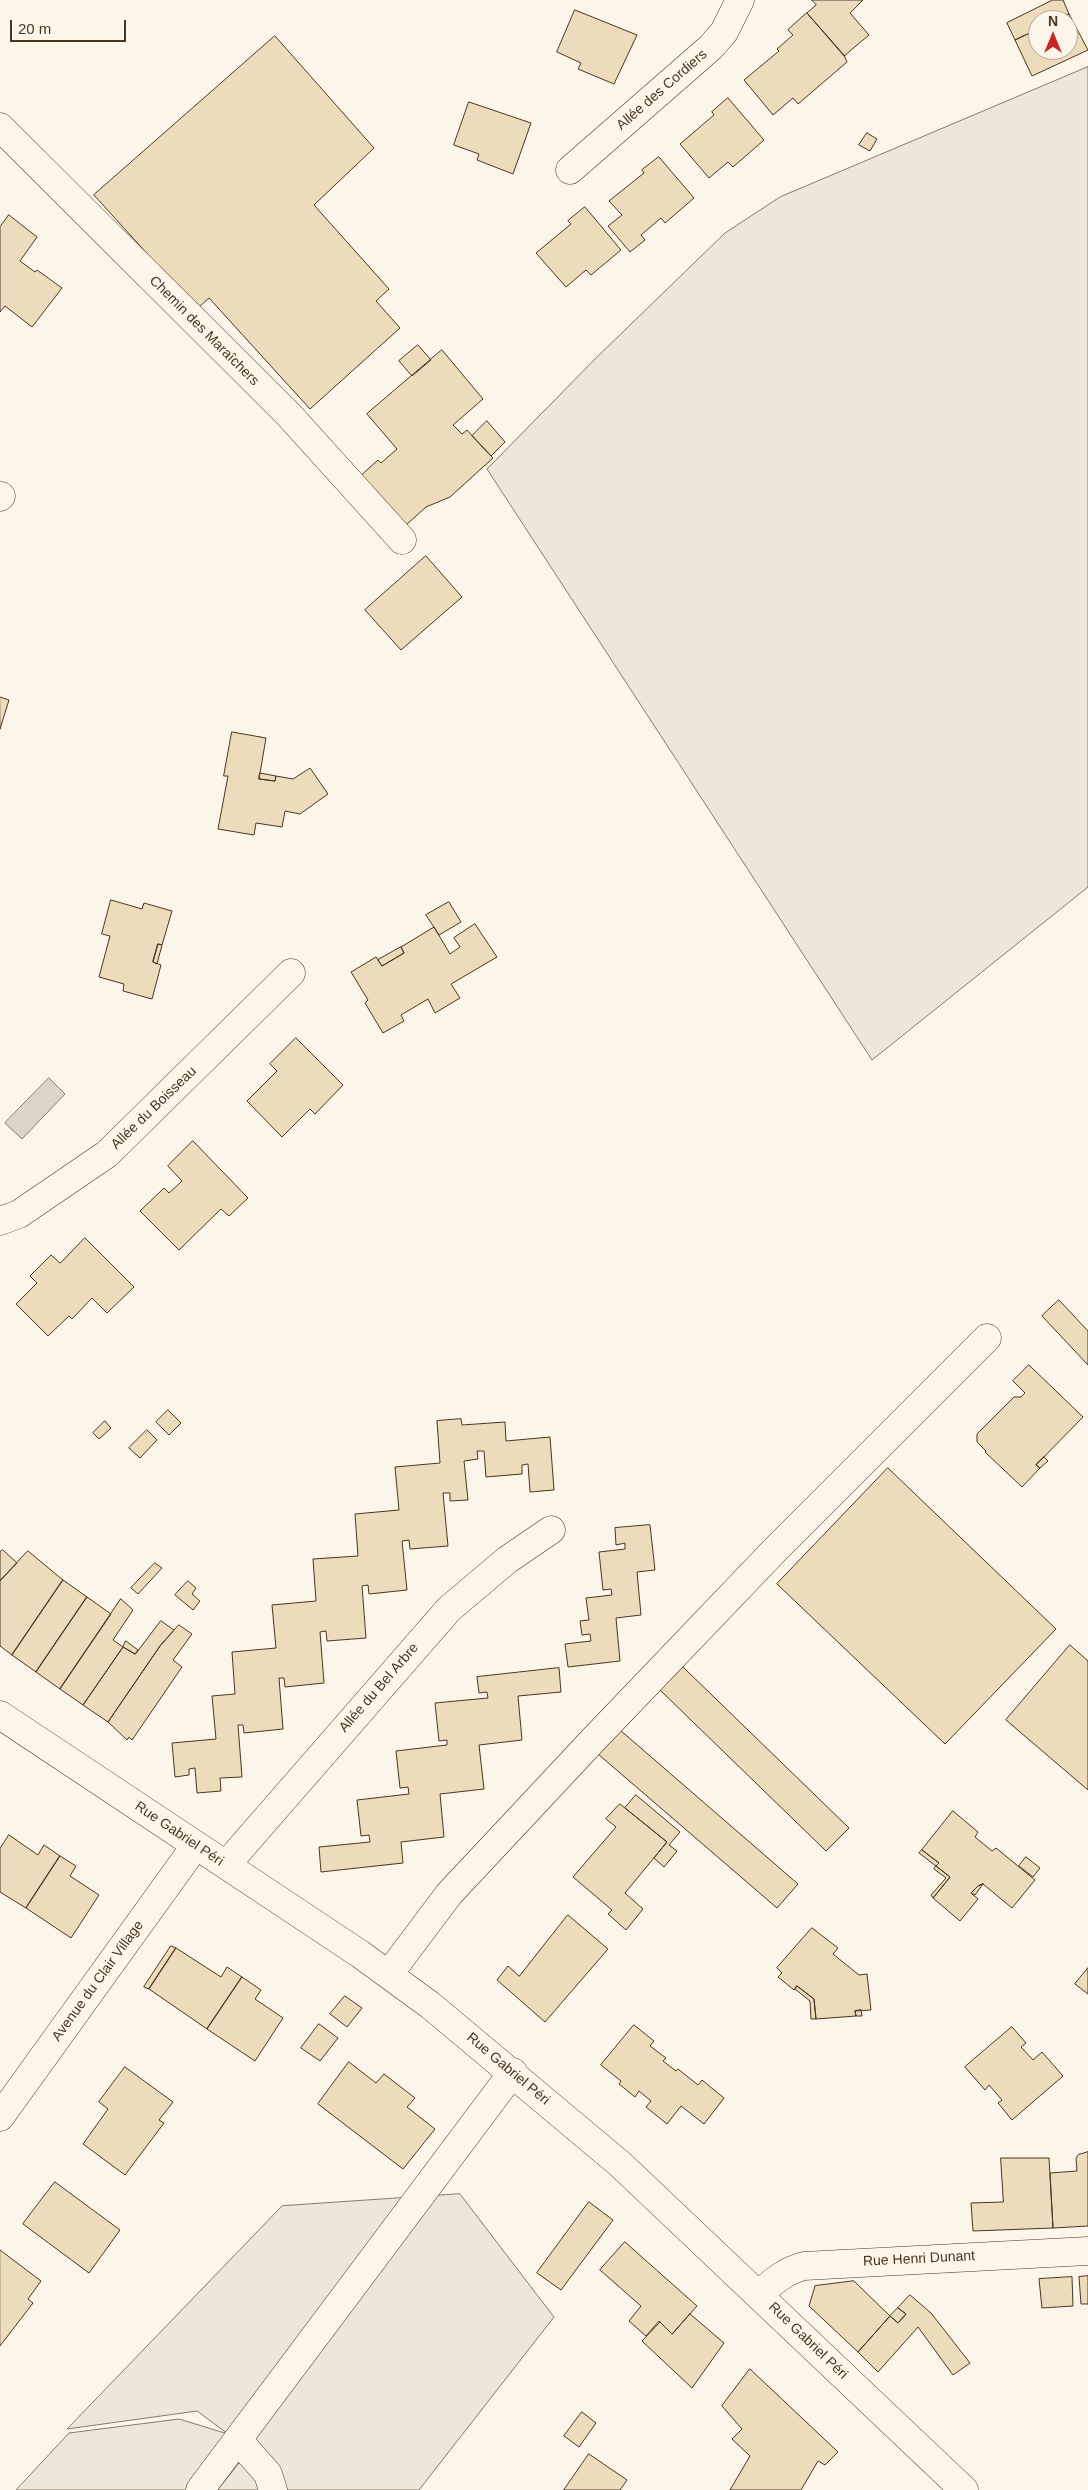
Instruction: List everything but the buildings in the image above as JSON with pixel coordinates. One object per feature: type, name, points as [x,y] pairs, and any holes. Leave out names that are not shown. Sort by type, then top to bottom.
[{"type":"street","name":"Allée des Cordiers","points":[[570,170],[711,47],[724,32],[740,0]]},
{"type":"street","name":"Chemin des Maraîchers","points":[[0,127],[289,415],[402,540]]},
{"type":"street","name":"Allée du Boisseau","points":[[0,1222],[19,1214],[107,1154],[292,973]]},
{"type":"street","points":[[389,1974],[449,1894],[595,1738],[775,1550],[987,1338]]},
{"type":"street","name":"Allée du Bel Arbre","points":[[226,1865],[449,1608],[507,1560],[551,1530]]},
{"type":"street","name":"Rue Gabriel Péri","points":[[0,1715],[389,1974],[514,2072],[634,2177],[964,2490]]},
{"type":"street","name":"Avenue du Clair Village","points":[[0,2117],[196,1845]]},
{"type":"street","points":[[200,2490],[514,2072]]},
{"type":"street","name":"Rue Henri Dunant","points":[[759,2294],[790,2270],[804,2266],[1088,2251]]},
{"type":"street","points":[[238,2440],[268,2474],[273,2490]]},
{"type":"shaded area","points":[[1088,67],[1088,887],[872,1060],[487,469],[596,358],[725,233],[780,197]]},
{"type":"shaded area","points":[[49,1078],[65,1094],[22,1139],[5,1123]]},
{"type":"shaded area","points":[[460,2194],[554,2317],[419,2490],[284,2490],[238,2440],[188,2490],[16,2490],[69,2433],[179,2419],[228,2434],[197,2411],[67,2429],[282,2206]]},
{"type":"shaded area","points":[[245,2456],[268,2490],[218,2490]]}]
